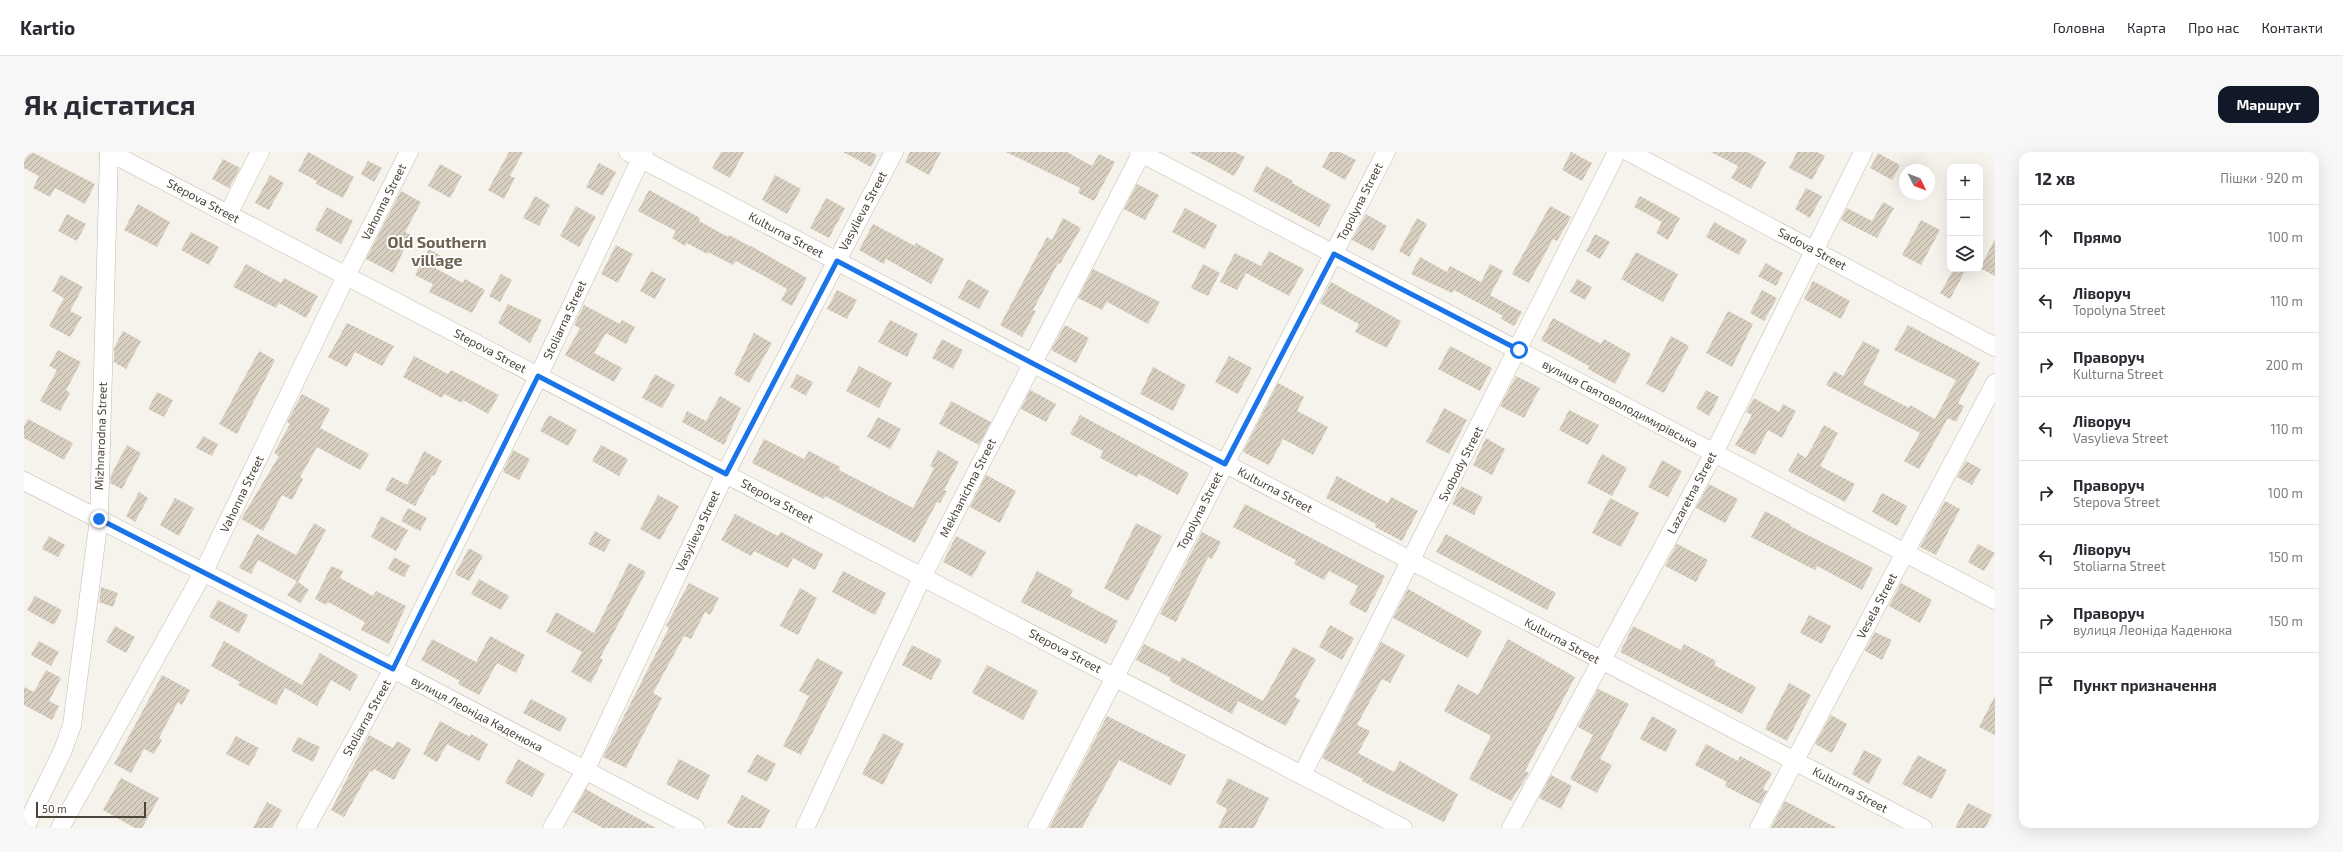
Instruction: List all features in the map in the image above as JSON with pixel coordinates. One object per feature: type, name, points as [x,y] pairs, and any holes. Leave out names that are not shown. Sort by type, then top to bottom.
[{"type":"street","name":"Stepova Street","points":[[109,152],[1403,828]]},
{"type":"street","name":"Mizhnarodna Street","points":[[25,828],[63,750],[72,725],[99,519],[109,152]]},
{"type":"street","points":[[228,214],[260,152]]},
{"type":"street","name":"Vahonna Street","points":[[60,828],[203,573],[346,276],[409,152]]},
{"type":"street","name":"Vasylieva Street","points":[[552,828],[585,771],[726,474],[894,152]]},
{"type":"street","name":"вулиця Святоволодимирівська","points":[[1141,152],[1995,600]]},
{"type":"street","name":"Mekhanichna Street","points":[[805,828],[922,577],[1141,152]]},
{"type":"street","name":"Topolyna Street","points":[[1037,828],[1386,152]]},
{"type":"street","name":"Svobody Street","points":[[1302,775],[1519,350],[1617,152]]},
{"type":"street","name":"Sadova Street","points":[[1629,152],[1995,347]]},
{"type":"street","name":"Lazaretna Street","points":[[1511,828],[1714,453],[1863,152]]},
{"type":"street","name":"Kulturna Street","points":[[638,154],[837,261],[1923,828]]},
{"type":"street","name":"Stoliarna Street","points":[[306,828],[393,669],[538,376],[638,154]]},
{"type":"street","name":"Vesela Street","points":[[1759,828],[1995,383]]},
{"type":"street","name":"вулиця Леоніда Каденюка","points":[[24,481],[393,669],[695,828]]},
{"type":"building","points":[[24,152],[32,152],[95,184],[85,204],[55,188],[50,197],[33,188],[39,176],[24,168]]},
{"type":"building","points":[[308,152],[354,177],[343,198],[316,184],[317,181],[298,171]]},
{"type":"building","points":[[509,152],[523,152],[510,176],[515,178],[504,199],[488,190]]},
{"type":"building","points":[[721,152],[744,152],[730,178],[712,168]]},
{"type":"building","points":[[843,152],[871,152],[877,155],[871,167]]},
{"type":"building","points":[[910,152],[941,152],[929,175],[905,162]]},
{"type":"building","points":[[1006,152],[1067,152],[1092,166],[1099,154],[1115,162],[1094,201],[1078,193],[1080,188]]},
{"type":"building","points":[[1189,152],[1235,152],[1245,157],[1234,176]]},
{"type":"building","points":[[1330,152],[1340,152],[1356,160],[1345,180],[1322,167]]},
{"type":"building","points":[[1571,152],[1592,163],[1582,181],[1562,170]]},
{"type":"building","points":[[1711,152],[1748,152],[1766,162],[1751,189],[1731,178],[1738,166]]},
{"type":"building","points":[[1797,152],[1817,152],[1825,156],[1812,180],[1789,168]]},
{"type":"building","points":[[1878,153],[1899,164],[1892,180],[1870,168]]},
{"type":"building","points":[[223,159],[240,168],[229,188],[212,179]]},
{"type":"building","points":[[368,161],[382,168],[374,182],[361,174]]},
{"type":"building","points":[[599,163],[616,172],[603,196],[586,187]]},
{"type":"building","points":[[440,164],[462,176],[450,198],[428,186]]},
{"type":"building","points":[[1266,166],[1293,181],[1292,183],[1331,205],[1319,227],[1253,191]]},
{"type":"building","points":[[270,175],[284,183],[269,210],[255,203]]},
{"type":"building","points":[[775,175],[801,189],[787,214],[762,200]]},
{"type":"building","points":[[1137,184],[1159,195],[1145,220],[1124,209]]},
{"type":"building","points":[[1806,188],[1822,196],[1810,218],[1795,209]]},
{"type":"building","points":[[649,190],[700,218],[699,221],[728,237],[729,235],[751,246],[807,278],[792,306],[781,300],[787,289],[736,261],[733,265],[708,252],[707,254],[687,243],[685,246],[672,238],[676,231],[638,211]]},
{"type":"building","points":[[401,191],[421,202],[405,232],[411,235],[393,273],[366,259]]},
{"type":"building","points":[[535,196],[550,205],[539,226],[523,218]]},
{"type":"building","points":[[1640,196],[1680,218],[1668,240],[1656,233],[1662,222],[1634,207]]},
{"type":"building","points":[[826,198],[845,208],[829,238],[810,228]]},
{"type":"building","points":[[1883,202],[1894,208],[1877,238],[1841,220],[1847,208],[1872,221]]},
{"type":"building","points":[[138,204],[170,222],[157,247],[124,230]]},
{"type":"building","points":[[576,206],[596,217],[579,247],[560,236]]},
{"type":"building","points":[[1550,206],[1571,217],[1557,241],[1553,239],[1529,283],[1512,274]]},
{"type":"building","points":[[327,207],[353,221],[341,244],[315,230]]},
{"type":"building","points":[[1185,208],[1217,225],[1205,249],[1172,232]]},
{"type":"building","points":[[67,214],[86,224],[77,241],[58,231]]},
{"type":"building","points":[[1366,214],[1387,226],[1373,251],[1352,240]]},
{"type":"building","points":[[1063,218],[1081,228],[1060,264],[1058,263],[1033,310],[1036,311],[1022,337],[1000,325],[1047,237],[1052,240]]},
{"type":"building","points":[[1417,218],[1427,224],[1409,257],[1399,251]]},
{"type":"building","points":[[1921,220],[1940,230],[1921,265],[1902,255]]},
{"type":"building","points":[[1714,222],[1747,240],[1739,255],[1706,237]]},
{"type":"building","points":[[873,224],[915,246],[916,243],[944,259],[931,284],[886,259],[884,264],[859,250]]},
{"type":"building","points":[[191,232],[219,247],[209,265],[181,250]]},
{"type":"building","points":[[1595,234],[1610,242],[1600,259],[1586,251]]},
{"type":"building","points":[[1995,239],[1995,276],[1983,270],[1983,262]]},
{"type":"building","points":[[616,245],[633,254],[618,283],[601,274]]},
{"type":"building","points":[[429,249],[441,256],[435,268],[463,283],[465,279],[485,290],[472,313],[429,292],[433,284],[415,275]]},
{"type":"building","points":[[1269,251],[1304,269],[1289,296],[1246,273],[1237,290],[1220,282],[1235,253],[1261,266]]},
{"type":"building","points":[[1636,252],[1678,274],[1663,302],[1621,279]]},
{"type":"building","points":[[1420,257],[1447,272],[1450,266],[1481,282],[1490,264],[1503,271],[1490,295],[1522,312],[1514,326],[1501,319],[1503,316],[1454,290],[1452,293],[1411,274]]},
{"type":"building","points":[[1766,263],[1783,273],[1776,286],[1758,276]]},
{"type":"building","points":[[246,264],[281,283],[284,278],[318,296],[306,318],[279,303],[276,308],[233,287]]},
{"type":"building","points":[[1203,264],[1220,273],[1208,296],[1191,288]]},
{"type":"building","points":[[1093,269],[1160,302],[1148,324],[1107,302],[1102,310],[1078,298]]},
{"type":"building","points":[[651,271],[666,279],[655,299],[640,291]]},
{"type":"building","points":[[1952,272],[1964,272],[1950,299],[1940,293]]},
{"type":"building","points":[[501,274],[512,280],[500,302],[489,296]]},
{"type":"building","points":[[61,275],[83,287],[70,311],[82,317],[70,337],[49,326],[64,298],[52,291]]},
{"type":"building","points":[[968,279],[989,291],[979,309],[958,298]]},
{"type":"building","points":[[1577,279],[1592,287],[1585,300],[1570,292]]},
{"type":"building","points":[[1813,281],[1850,301],[1841,319],[1804,299]]},
{"type":"building","points":[[1331,282],[1401,321],[1387,348],[1355,332],[1359,324],[1320,303]]},
{"type":"building","points":[[837,290],[857,300],[847,319],[827,309]]},
{"type":"building","points":[[1762,290],[1777,298],[1764,321],[1750,313]]},
{"type":"building","points":[[508,304],[542,320],[530,343],[498,323]]},
{"type":"building","points":[[584,305],[620,324],[622,320],[635,327],[626,344],[606,333],[594,353],[622,368],[614,382],[565,355],[580,328],[574,325]]},
{"type":"building","points":[[1728,311],[1753,324],[1732,367],[1706,353]]},
{"type":"building","points":[[1553,318],[1601,344],[1604,339],[1631,354],[1615,384],[1588,369],[1589,366],[1541,340]]},
{"type":"building","points":[[890,320],[918,334],[907,357],[878,342]]},
{"type":"building","points":[[347,323],[394,346],[382,366],[355,352],[347,367],[328,357]]},
{"type":"building","points":[[1065,325],[1089,338],[1076,363],[1051,350]]},
{"type":"building","points":[[1908,325],[1980,363],[1958,403],[1964,406],[1956,422],[1948,418],[1919,469],[1904,461],[1920,433],[1826,385],[1834,371],[1843,376],[1863,341],[1880,350],[1863,384],[1909,408],[1910,405],[1935,419],[1956,380],[1894,350]]},
{"type":"building","points":[[123,331],[141,341],[126,369],[114,362],[114,348]]},
{"type":"building","points":[[754,333],[772,343],[749,383],[734,374]]},
{"type":"building","points":[[1671,336],[1689,346],[1664,393],[1646,384]]},
{"type":"building","points":[[942,339],[963,350],[953,369],[932,358]]},
{"type":"building","points":[[1450,346],[1492,368],[1480,391],[1438,369]]},
{"type":"building","points":[[58,350],[81,362],[66,390],[70,393],[60,411],[40,401],[57,370],[49,366]]},
{"type":"building","points":[[259,351],[275,360],[237,434],[219,424]]},
{"type":"building","points":[[414,356],[448,374],[451,370],[499,395],[488,414],[463,400],[462,403],[444,394],[442,398],[403,377]]},
{"type":"building","points":[[1229,356],[1252,368],[1238,394],[1215,382]]},
{"type":"building","points":[[859,366],[892,383],[879,408],[846,391]]},
{"type":"building","points":[[1153,367],[1186,385],[1173,411],[1140,394]]},
{"type":"building","points":[[655,374],[675,385],[662,408],[642,398]]},
{"type":"building","points":[[797,374],[813,382],[806,396],[790,387]]},
{"type":"building","points":[[1516,376],[1540,388],[1524,418],[1500,406]]},
{"type":"building","points":[[1278,383],[1304,397],[1297,411],[1328,427],[1313,455],[1283,439],[1269,465],[1243,452]]},
{"type":"building","points":[[1030,390],[1056,404],[1046,422],[1021,409]]},
{"type":"building","points":[[1706,390],[1719,397],[1709,416],[1696,408]]},
{"type":"building","points":[[157,392],[173,400],[164,417],[148,409]]},
{"type":"building","points":[[302,394],[330,409],[320,428],[369,454],[360,470],[317,447],[300,477],[303,479],[292,500],[282,495],[263,531],[241,519],[279,456],[274,453],[290,424],[287,422]]},
{"type":"building","points":[[720,396],[741,408],[724,445],[682,422],[687,411],[706,421]]},
{"type":"building","points":[[1754,398],[1779,412],[1783,404],[1796,411],[1782,438],[1768,430],[1755,455],[1735,445],[1752,415],[1746,412]]},
{"type":"building","points":[[951,401],[991,422],[979,445],[939,424]]},
{"type":"building","points":[[1444,408],[1467,420],[1449,454],[1426,442]]},
{"type":"building","points":[[1569,410],[1599,425],[1588,445],[1559,430]]},
{"type":"building","points":[[549,415],[577,430],[568,446],[540,431]]},
{"type":"building","points":[[1080,415],[1189,473],[1178,495],[1139,474],[1137,477],[1100,458],[1103,451],[1070,434]]},
{"type":"building","points":[[878,417],[901,429],[890,449],[867,437]]},
{"type":"building","points":[[28,419],[73,443],[64,460],[24,438],[24,426]]},
{"type":"building","points":[[1824,425],[1838,433],[1820,466],[1855,484],[1845,502],[1788,471],[1798,453],[1806,458]]},
{"type":"building","points":[[203,436],[218,444],[212,456],[196,448]]},
{"type":"building","points":[[1486,438],[1505,449],[1492,475],[1473,465]]},
{"type":"building","points":[[764,439],[804,459],[809,451],[840,467],[839,470],[913,508],[934,468],[930,466],[938,450],[959,462],[944,490],[947,491],[940,503],[937,502],[915,543],[825,496],[824,499],[752,463]]},
{"type":"building","points":[[127,445],[141,453],[122,489],[110,483],[111,475]]},
{"type":"building","points":[[601,445],[628,459],[619,476],[592,461]]},
{"type":"building","points":[[513,450],[530,459],[519,480],[503,472]]},
{"type":"building","points":[[424,451],[442,461],[434,476],[432,475],[415,506],[385,490],[392,477],[407,485]]},
{"type":"building","points":[[1602,454],[1627,468],[1612,496],[1587,483]]},
{"type":"building","points":[[1662,460],[1682,471],[1668,497],[1648,487]]},
{"type":"building","points":[[1966,461],[1981,469],[1972,485],[1957,477]]},
{"type":"building","points":[[986,475],[1016,491],[1000,523],[970,507]]},
{"type":"building","points":[[1337,476],[1388,503],[1391,497],[1418,511],[1402,541],[1375,527],[1376,524],[1326,498]]},
{"type":"building","points":[[1709,484],[1738,499],[1725,523],[1696,508]]},
{"type":"building","points":[[1461,486],[1483,497],[1474,515],[1452,504]]},
{"type":"building","points":[[139,492],[148,498],[135,522],[126,516]]},
{"type":"building","points":[[1882,493],[1907,506],[1897,526],[1872,512]]},
{"type":"building","points":[[658,495],[679,506],[660,540],[640,529]]},
{"type":"building","points":[[175,498],[194,508],[179,536],[160,525]]},
{"type":"building","points":[[1610,498],[1639,513],[1621,547],[1592,533]]},
{"type":"building","points":[[1945,501],[1960,509],[1936,555],[1920,547]]},
{"type":"building","points":[[1245,504],[1385,576],[1366,613],[1349,604],[1358,586],[1329,571],[1324,580],[1294,564],[1296,560],[1233,527]]},
{"type":"building","points":[[408,508],[427,518],[420,531],[401,521]]},
{"type":"building","points":[[1765,511],[1791,525],[1790,526],[1873,568],[1862,590],[1817,566],[1815,570],[1751,537]]},
{"type":"building","points":[[735,514],[778,536],[781,532],[823,554],[815,570],[793,558],[788,568],[754,551],[751,556],[721,540]]},
{"type":"building","points":[[381,516],[408,530],[396,551],[371,537]]},
{"type":"building","points":[[314,523],[326,530],[298,582],[258,560],[251,574],[239,568],[257,534],[296,555]]},
{"type":"building","points":[[1136,523],[1162,536],[1128,601],[1104,588]]},
{"type":"building","points":[[595,531],[611,540],[604,552],[588,544]]},
{"type":"building","points":[[1202,532],[1221,542],[1212,559],[1208,557],[1176,622],[1160,614]]},
{"type":"building","points":[[1446,534],[1556,593],[1547,610],[1436,552]]},
{"type":"building","points":[[49,536],[65,545],[58,557],[42,549]]},
{"type":"building","points":[[956,536],[986,552],[972,577],[943,562]]},
{"type":"building","points":[[1677,544],[1708,560],[1696,582],[1665,566]]},
{"type":"building","points":[[1978,544],[1995,553],[1984,571],[1968,562]]},
{"type":"building","points":[[469,548],[483,556],[469,581],[455,574]]},
{"type":"building","points":[[394,557],[410,566],[404,577],[388,569]]},
{"type":"building","points":[[629,563],[646,572],[600,658],[603,660],[591,683],[571,672],[582,652],[546,632],[556,612],[594,633]]},
{"type":"building","points":[[331,566],[343,571],[340,578],[373,596],[376,591],[406,606],[389,644],[361,630],[365,622],[328,602],[326,605],[315,599]]},
{"type":"building","points":[[843,571],[886,593],[875,615],[832,592]]},
{"type":"building","points":[[1037,571],[1073,590],[1070,596],[1118,621],[1106,644],[1021,602]]},
{"type":"building","points":[[479,579],[509,596],[501,610],[471,594]]},
{"type":"building","points":[[297,581],[309,590],[300,603],[287,595]]},
{"type":"building","points":[[689,583],[719,598],[710,615],[705,612],[691,639],[684,636],[653,693],[662,698],[626,768],[603,757],[669,628],[666,626]]},
{"type":"building","points":[[1901,583],[1932,600],[1920,623],[1889,606]]},
{"type":"building","points":[[101,587],[118,593],[113,607],[99,602]]},
{"type":"building","points":[[800,588],[817,598],[798,635],[780,626]]},
{"type":"building","points":[[1408,589],[1482,631],[1468,658],[1393,618]]},
{"type":"building","points":[[35,596],[62,610],[54,625],[27,610]]},
{"type":"building","points":[[218,600],[248,615],[239,633],[209,617]]},
{"type":"building","points":[[1809,615],[1831,626],[1822,644],[1800,633]]},
{"type":"building","points":[[1330,625],[1354,638],[1342,660],[1319,647]]},
{"type":"building","points":[[115,626],[135,637],[126,653],[106,642]]},
{"type":"building","points":[[1633,626],[1681,650],[1684,644],[1716,661],[1714,665],[1756,687],[1742,714],[1620,652]]},
{"type":"building","points":[[1875,632],[1892,640],[1882,660],[1865,651]]},
{"type":"building","points":[[490,636],[525,655],[516,673],[497,663],[479,695],[458,684],[460,681],[421,660],[432,639],[476,662]]},
{"type":"building","points":[[1508,639],[1575,677],[1525,771],[1529,773],[1511,801],[1469,779],[1491,736],[1444,711],[1458,684],[1478,695]]},
{"type":"building","points":[[39,641],[59,652],[51,666],[31,655]]},
{"type":"building","points":[[224,641],[302,685],[320,653],[358,675],[350,691],[331,680],[317,706],[285,688],[276,705],[238,685],[240,682],[211,666]]},
{"type":"building","points":[[1381,642],[1405,655],[1390,683],[1382,679],[1357,725],[1370,731],[1358,753],[1394,772],[1400,761],[1458,794],[1444,822],[1362,781],[1363,779],[1322,758]]},
{"type":"building","points":[[1144,644],[1180,662],[1182,657],[1263,701],[1293,647],[1316,659],[1295,697],[1300,700],[1286,726],[1238,701],[1232,714],[1170,681],[1171,678],[1136,660]]},
{"type":"building","points":[[912,645],[942,660],[931,680],[902,665]]},
{"type":"building","points":[[817,658],[843,672],[801,755],[783,746],[809,696],[799,691]]},
{"type":"building","points":[[987,665],[1038,691],[1023,720],[972,693]]},
{"type":"building","points":[[46,670],[61,678],[49,701],[59,706],[52,720],[24,705],[24,687],[34,692]]},
{"type":"building","points":[[162,675],[190,690],[182,705],[178,702],[159,738],[162,740],[154,754],[144,749],[131,773],[114,764]]},
{"type":"building","points":[[1789,683],[1811,695],[1787,741],[1765,729]]},
{"type":"building","points":[[1598,689],[1629,704],[1600,759],[1612,765],[1597,793],[1570,779],[1593,735],[1578,727]]},
{"type":"building","points":[[1995,696],[1995,735],[1979,727]]},
{"type":"building","points":[[531,699],[567,718],[560,732],[523,713]]},
{"type":"building","points":[[1831,715],[1847,724],[1832,753],[1815,744]]},
{"type":"building","points":[[1107,716],[1186,755],[1171,786],[1119,760],[1082,828],[1049,828]]},
{"type":"building","points":[[1652,716],[1677,730],[1666,752],[1640,739]]},
{"type":"building","points":[[440,721],[470,737],[471,734],[488,744],[479,761],[447,744],[437,762],[423,754]]},
{"type":"building","points":[[883,733],[904,744],[883,785],[862,774]]},
{"type":"building","points":[[369,735],[393,748],[397,741],[411,749],[394,780],[374,769],[372,772],[370,771],[344,817],[331,810]]},
{"type":"building","points":[[236,736],[259,748],[249,766],[226,754]]},
{"type":"building","points":[[298,737],[320,747],[313,762],[291,751]]},
{"type":"building","points":[[1706,744],[1738,761],[1740,756],[1772,773],[1763,789],[1767,791],[1760,804],[1725,786],[1727,782],[1695,765]]},
{"type":"building","points":[[1864,750],[1882,759],[1869,784],[1852,774]]},
{"type":"building","points":[[757,754],[776,764],[767,782],[747,772]]},
{"type":"building","points":[[1918,755],[1947,770],[1932,799],[1902,784]]},
{"type":"building","points":[[518,759],[545,774],[532,797],[505,783]]},
{"type":"building","points":[[679,759],[710,775],[698,800],[666,784]]},
{"type":"building","points":[[1551,775],[1572,786],[1561,809],[1539,798]]},
{"type":"building","points":[[121,778],[159,798],[142,828],[135,828],[103,810]]},
{"type":"building","points":[[1228,778],[1269,798],[1254,828],[1218,828],[1227,809],[1216,803]]},
{"type":"building","points":[[586,789],[656,828],[603,828],[573,812]]},
{"type":"building","points":[[742,795],[770,810],[761,828],[736,828],[727,823]]},
{"type":"building","points":[[1785,801],[1837,828],[1771,828]]},
{"type":"building","points":[[267,802],[282,810],[272,828],[253,828]]},
{"type":"building","points":[[1968,803],[1992,815],[1985,828],[1955,828]]},
{"type":"district","name":"Old Southern village","points":[[437,251]]},
{"type":"route","points":[[99,519],[393,669],[474,502],[538,376],[726,474],[837,261],[1225,464],[1334,254],[1519,350]]}]
